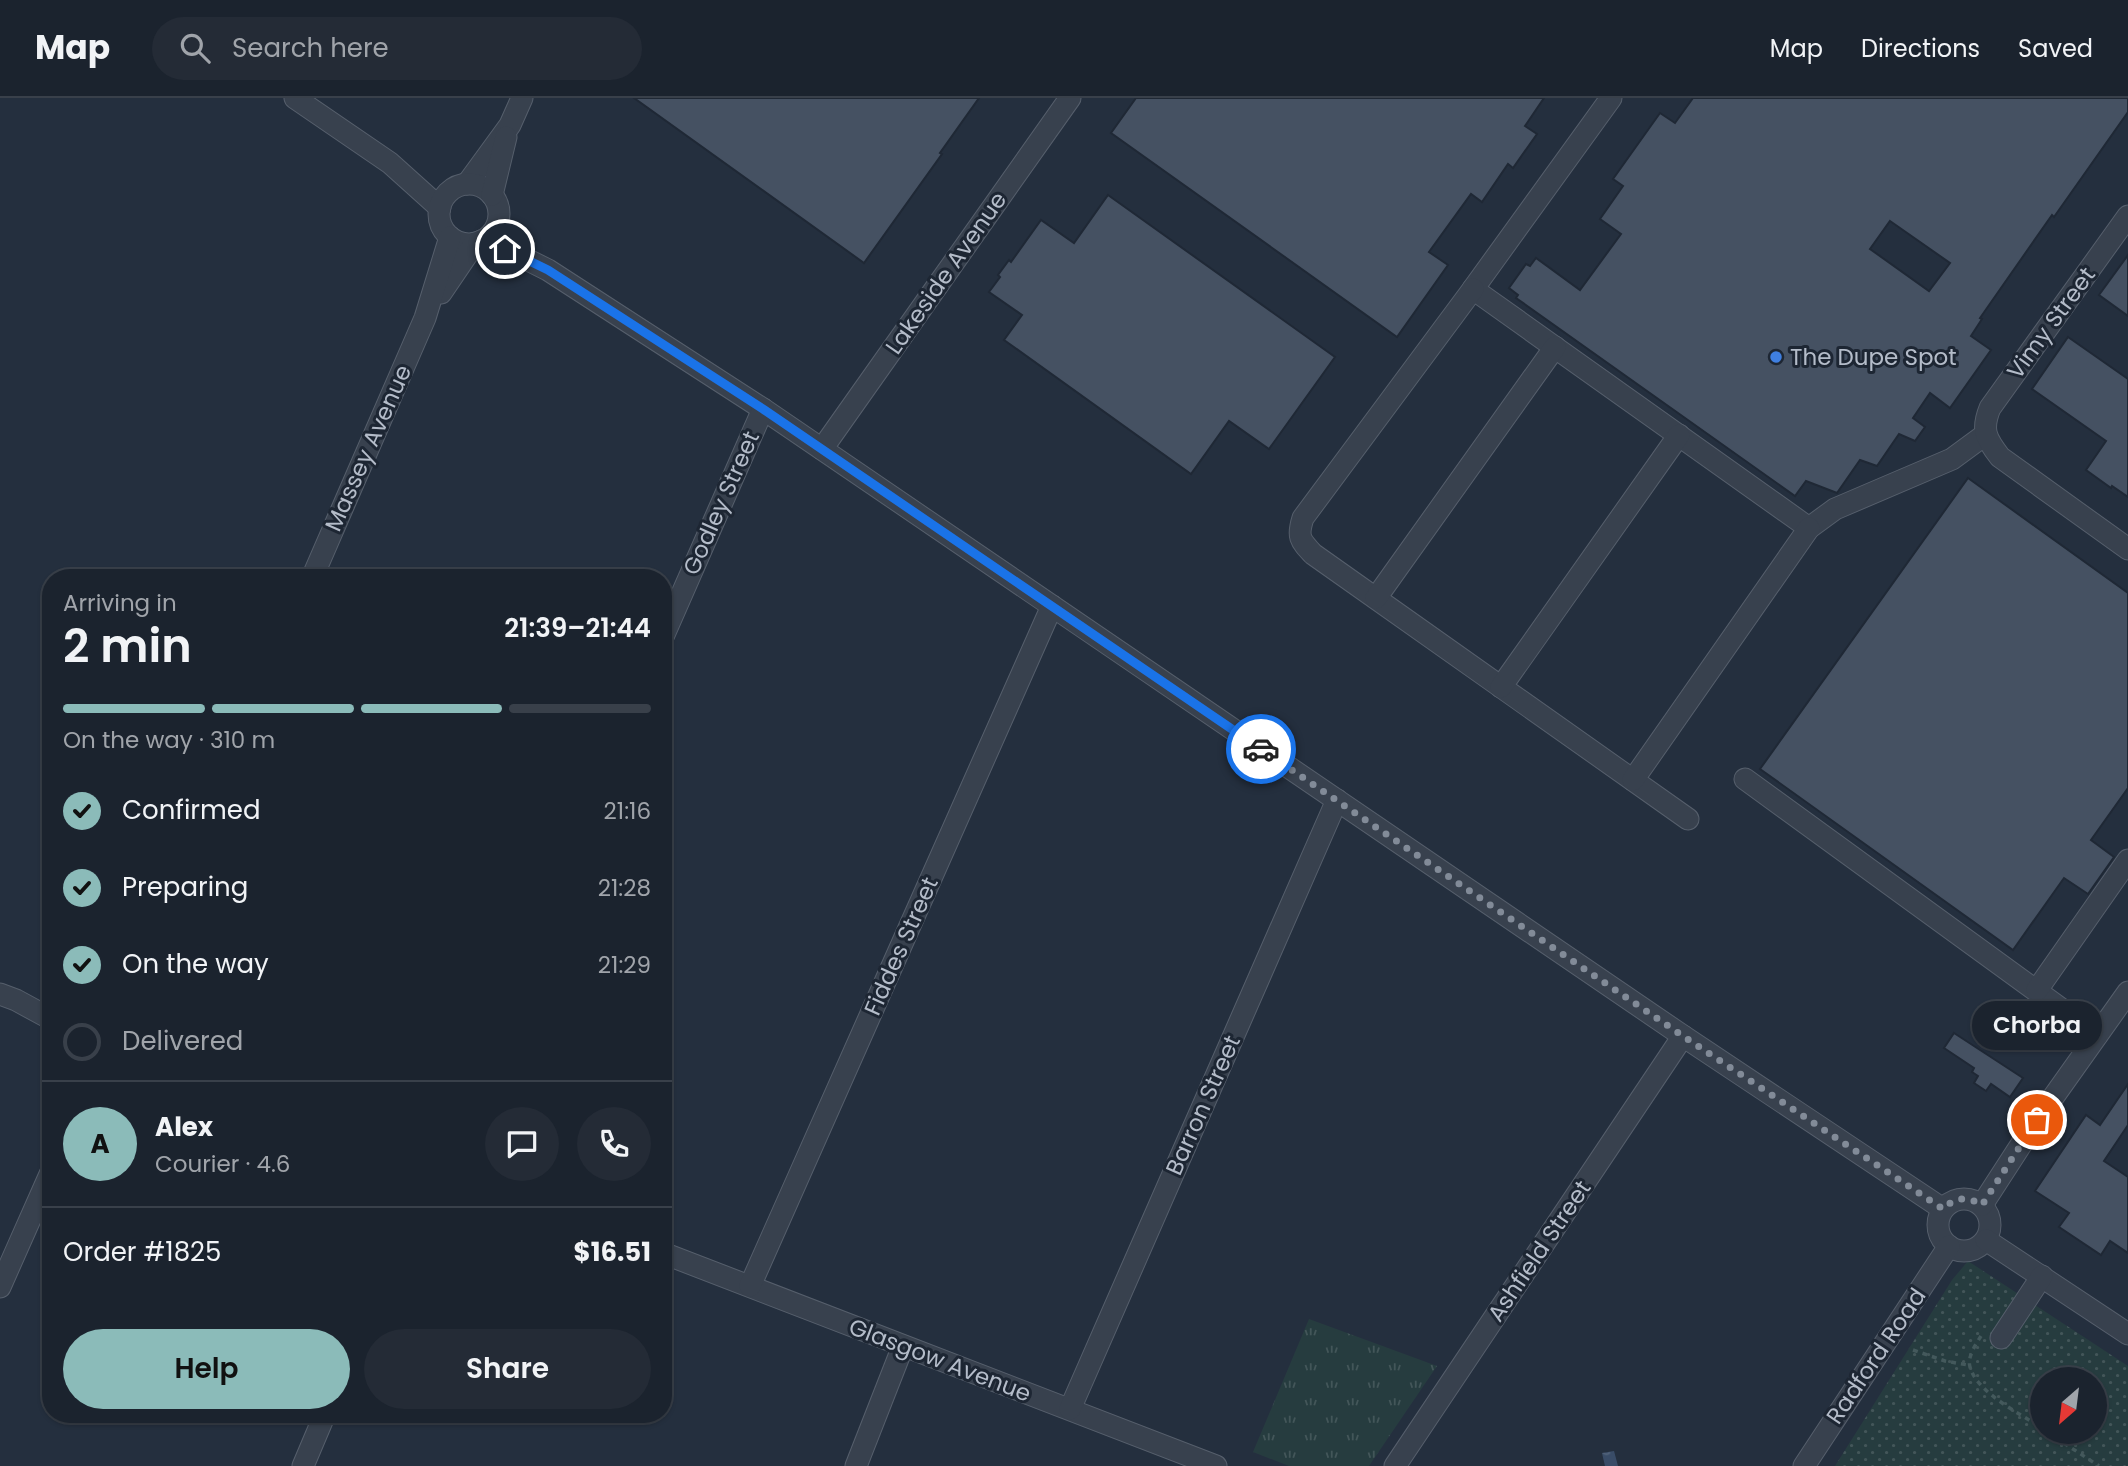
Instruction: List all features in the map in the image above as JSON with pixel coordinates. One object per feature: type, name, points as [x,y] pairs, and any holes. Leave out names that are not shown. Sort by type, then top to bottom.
[{"type":"street","points":[[295,98],[390,163],[440,208]]},
{"type":"street","points":[[510,125],[461,186],[448,192],[440,208],[441,224],[450,237],[466,244],[478,242],[489,236],[495,228],[499,219],[495,202],[510,125],[522,98]]},
{"type":"street","name":"Lakeside Avenue","points":[[822,449],[1070,98]]},
{"type":"street","points":[[1611,98],[1303,517],[1299,529],[1301,540],[1313,554],[1688,818]]},
{"type":"street","points":[[390,163],[433,182],[477,185],[495,202],[506,228],[548,270]]},
{"type":"street","name":"Vimy Street","points":[[1986,433],[1984,422],[1990,408],[2128,216]]},
{"type":"street","name":"Massey Avenue","points":[[316,569],[425,318],[450,237]]},
{"type":"street","points":[[478,242],[508,250],[548,270],[763,409],[1683,1036],[1943,1209]]},
{"type":"street","name":"Massey Avenue","points":[[425,318],[478,242]]},
{"type":"street","points":[[1473,289],[1809,527]]},
{"type":"street","points":[[1376,598],[1555,347]]},
{"type":"street","name":"Godley Street","points":[[672,616],[763,409]]},
{"type":"street","points":[[1633,780],[1809,527],[1835,509],[1952,459],[1986,433],[1989,443],[2000,457],[2128,549]]},
{"type":"street","points":[[1501,687],[1679,435]]},
{"type":"street","name":"Fiddes Street","points":[[750,1286],[1052,607]]},
{"type":"street","points":[[1745,779],[2097,1035]]},
{"type":"street","name":"Barron Street","points":[[1070,1409],[1337,800]]},
{"type":"street","points":[[2037,990],[2128,860]]},
{"type":"street","points":[[1982,1205],[2037,1120],[2128,992]]},
{"type":"street","points":[[8,997],[42,1006]]},
{"type":"street","points":[[8,997],[42,1014]]},
{"type":"street","name":"Ashfield Street","points":[[1395,1466],[1683,1036]]},
{"type":"street","points":[[0,1287],[42,1192]]},
{"type":"street","points":[[1966,1198],[1982,1205],[1991,1225],[1986,1240],[1973,1250],[1956,1250],[1949,1246],[1943,1241],[1938,1225],[1943,1209],[1957,1199],[1966,1198]]},
{"type":"street","points":[[1986,1240],[2128,1334]]},
{"type":"street","name":"Radford Road","points":[[1804,1466],[1949,1246]]},
{"type":"street","name":"Glasgow Avenue","points":[[672,1256],[1216,1466]]},
{"type":"street","points":[[2001,1338],[2042,1276]]},
{"type":"street","points":[[856,1466],[903,1346]]},
{"type":"street","points":[[311,1461],[322,1423]]},
{"type":"path","points":[[1913,1350],[1945,1361],[1969,1365]]},
{"type":"path","points":[[2065,1444],[2099,1466]]},
{"type":"green space","points":[[1968,1261],[2128,1366],[2128,1466],[1835,1466],[1952,1280]]},
{"type":"green space","points":[[1309,1319],[1437,1366],[1369,1466],[1289,1466],[1253,1452]]},
{"type":"water","points":[[1614,1451],[1618,1466],[1605,1466],[1602,1453]]},
{"type":"building","points":[[634,98],[979,98],[864,263]]},
{"type":"building","points":[[1136,98],[1544,98],[1525,126],[1537,134],[1513,168],[1508,164],[1482,202],[1471,194],[1429,252],[1448,265],[1397,337],[1111,133]]},
{"type":"building","points":[[1693,98],[2128,98],[2128,112],[1980,318],[1982,319],[1971,336],[1991,350],[1950,408],[1930,393],[1913,418],[1925,427],[1915,441],[1899,434],[1877,466],[1860,460],[1837,493],[1806,481],[1795,496],[1516,298],[1518,295],[1509,288],[1526,264],[1530,266],[1536,258],[1580,290],[1621,234],[1600,219],[1623,186],[1613,179],[1660,113],[1675,123]],"holes":[[[1890,221],[1950,263],[1929,291],[1870,249]]]},
{"type":"building","points":[[1108,195],[1335,357],[1269,449],[1229,421],[1191,474],[1004,340],[1022,315],[989,292],[1000,277],[998,275],[1009,260],[1011,262],[1041,220],[1074,243]]},
{"type":"building","points":[[2128,255],[2128,316],[2099,295]]},
{"type":"building","points":[[2068,337],[2128,379],[2128,497],[2086,470],[2106,441],[2032,389]]},
{"type":"building","points":[[1968,478],[2128,593],[2128,788],[2091,840],[2114,857],[2088,894],[2064,878],[2013,950],[1760,769]]},
{"type":"building","points":[[1954,1033],[2023,1078],[2010,1097],[1991,1084],[1986,1091],[1974,1083],[1978,1076],[1972,1072],[1974,1068],[1944,1048]]},
{"type":"building","points":[[2128,1084],[2128,1125],[2104,1161],[2128,1177],[2128,1253],[2110,1241],[2101,1255],[2059,1227],[2069,1213],[2035,1191],[2086,1115],[2100,1125]]},
{"type":"way so far","points":[[1261,749],[1943,1209],[1957,1199],[1966,1198],[1982,1205],[2037,1120]]},
{"type":"place","name":"The Dupe Spot","points":[[1776,357]]},
{"type":"place","name":"Chorba","points":[[2037,1120]]},
{"type":"route","points":[[505,249],[548,270],[763,409],[1261,749]]}]
